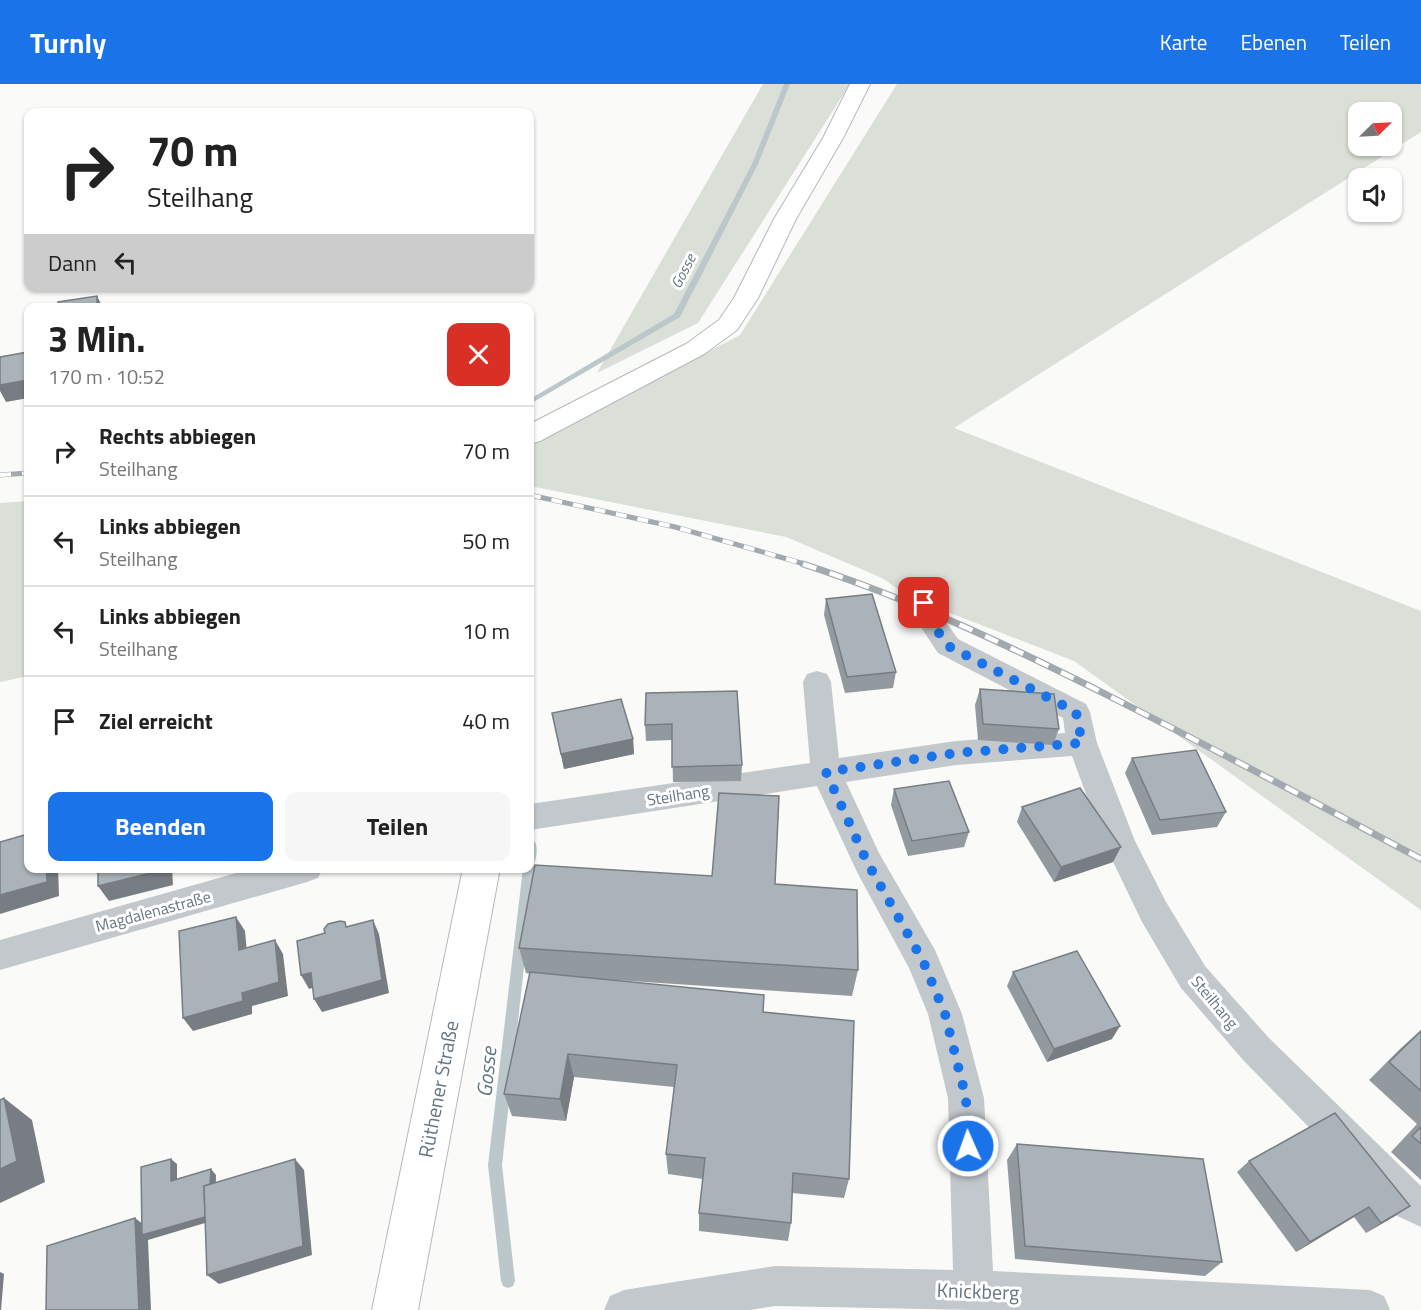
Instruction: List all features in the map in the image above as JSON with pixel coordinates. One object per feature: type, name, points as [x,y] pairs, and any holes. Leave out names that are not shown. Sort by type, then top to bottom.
[{"type":"street","points":[[534,433],[695,349],[728,325],[746,298],[785,219],[833,138],[860,84]]},
{"type":"street","name":"Steilhang","points":[[924,603],[922,609],[948,646],[1076,712],[1082,743],[1120,843],[1154,912],[1193,977],[1256,1049],[1409,1201],[1421,1208]]},
{"type":"street","points":[[817,682],[826,772],[867,862],[923,961],[945,1014],[966,1098],[974,1290]]},
{"type":"street","name":"Steilhang","points":[[534,816],[956,753],[1082,743]]},
{"type":"street","name":"Magdalenastraße","points":[[0,955],[289,873]]},
{"type":"street","name":"Rüthener Straße","points":[[395,1310],[481,873]]},
{"type":"street","name":"Knickberg","points":[[624,1310],[775,1286],[974,1290],[1370,1310]]},
{"type":"shaded area","points":[[763,84],[850,84],[698,323],[597,373]]},
{"type":"shaded area","points":[[897,84],[1421,84],[1421,132],[1402,144],[1402,102],[1348,102],[1348,156],[1383,156],[1364,168],[1348,168],[1348,178],[954,428],[1421,611],[1421,910],[1074,661],[924,603],[902,592],[882,578],[786,537],[534,487],[534,443],[740,335]]},
{"type":"shaded area","points":[[24,501],[24,677],[0,682],[0,503]]},
{"type":"building","points":[[97,296],[97,303],[58,302]]},
{"type":"building","points":[[24,353],[24,381],[0,385],[0,357]]},
{"type":"building","points":[[872,594],[896,672],[847,677],[826,599]]},
{"type":"building","points":[[980,689],[1054,694],[1059,729],[983,724]]},
{"type":"building","points":[[737,691],[742,765],[672,767],[672,724],[645,725],[646,693]]},
{"type":"building","points":[[621,699],[633,739],[561,754],[552,713]]},
{"type":"building","points":[[1196,750],[1226,812],[1160,820],[1132,758]]},
{"type":"building","points":[[949,781],[969,832],[912,841],[894,789]]},
{"type":"building","points":[[1080,788],[1121,847],[1061,867],[1022,807]]},
{"type":"building","points":[[719,793],[779,796],[775,884],[857,890],[858,970],[519,948],[535,865],[712,876]]},
{"type":"building","points":[[24,835],[24,873],[46,873],[47,882],[0,895],[0,842]]},
{"type":"building","points":[[98,873],[151,873],[98,886]]},
{"type":"building","points":[[236,917],[239,950],[275,940],[279,982],[242,993],[243,1001],[183,1018],[179,931]]},
{"type":"building","points":[[373,920],[382,980],[314,999],[311,973],[301,975],[297,941],[325,933],[324,929],[328,924],[340,921],[345,922],[346,927]]},
{"type":"building","points":[[1077,951],[1120,1026],[1054,1049],[1013,972]]},
{"type":"building","points":[[530,972],[764,995],[763,1012],[854,1021],[849,1179],[793,1173],[791,1223],[699,1213],[705,1158],[666,1154],[677,1065],[568,1054],[560,1099],[504,1094]]},
{"type":"building","points":[[1421,1031],[1421,1091],[1389,1062]]},
{"type":"building","points":[[4,1098],[17,1161],[0,1169],[0,1100]]},
{"type":"building","points":[[1335,1113],[1410,1206],[1381,1223],[1369,1207],[1310,1242],[1249,1161]]},
{"type":"building","points":[[1421,1127],[1421,1144],[1412,1136]]},
{"type":"building","points":[[1017,1144],[1203,1159],[1222,1262],[1025,1246]]},
{"type":"building","points":[[171,1159],[171,1181],[211,1169],[210,1184],[204,1186],[205,1217],[142,1235],[141,1167]]},
{"type":"building","points":[[295,1159],[303,1246],[207,1275],[204,1186]]},
{"type":"building","points":[[135,1218],[139,1310],[46,1310],[47,1246]]},
{"type":"waterway","name":"Gosse","points":[[534,400],[677,315],[755,164],[787,84]]},
{"type":"waterway","name":"Gosse","points":[[508,1281],[495,1165],[528,873]]},
{"type":"railway","points":[[0,475],[24,473]]},
{"type":"railway","points":[[534,496],[675,527],[808,565]]},
{"type":"railway","points":[[803,564],[923,609],[1039,661],[1192,738],[1421,859]]},
{"type":"route","points":[[924,603],[922,609],[948,646],[1076,712],[1082,743],[956,753],[826,772],[867,862],[923,961],[945,1014],[966,1098],[968,1146]]}]
